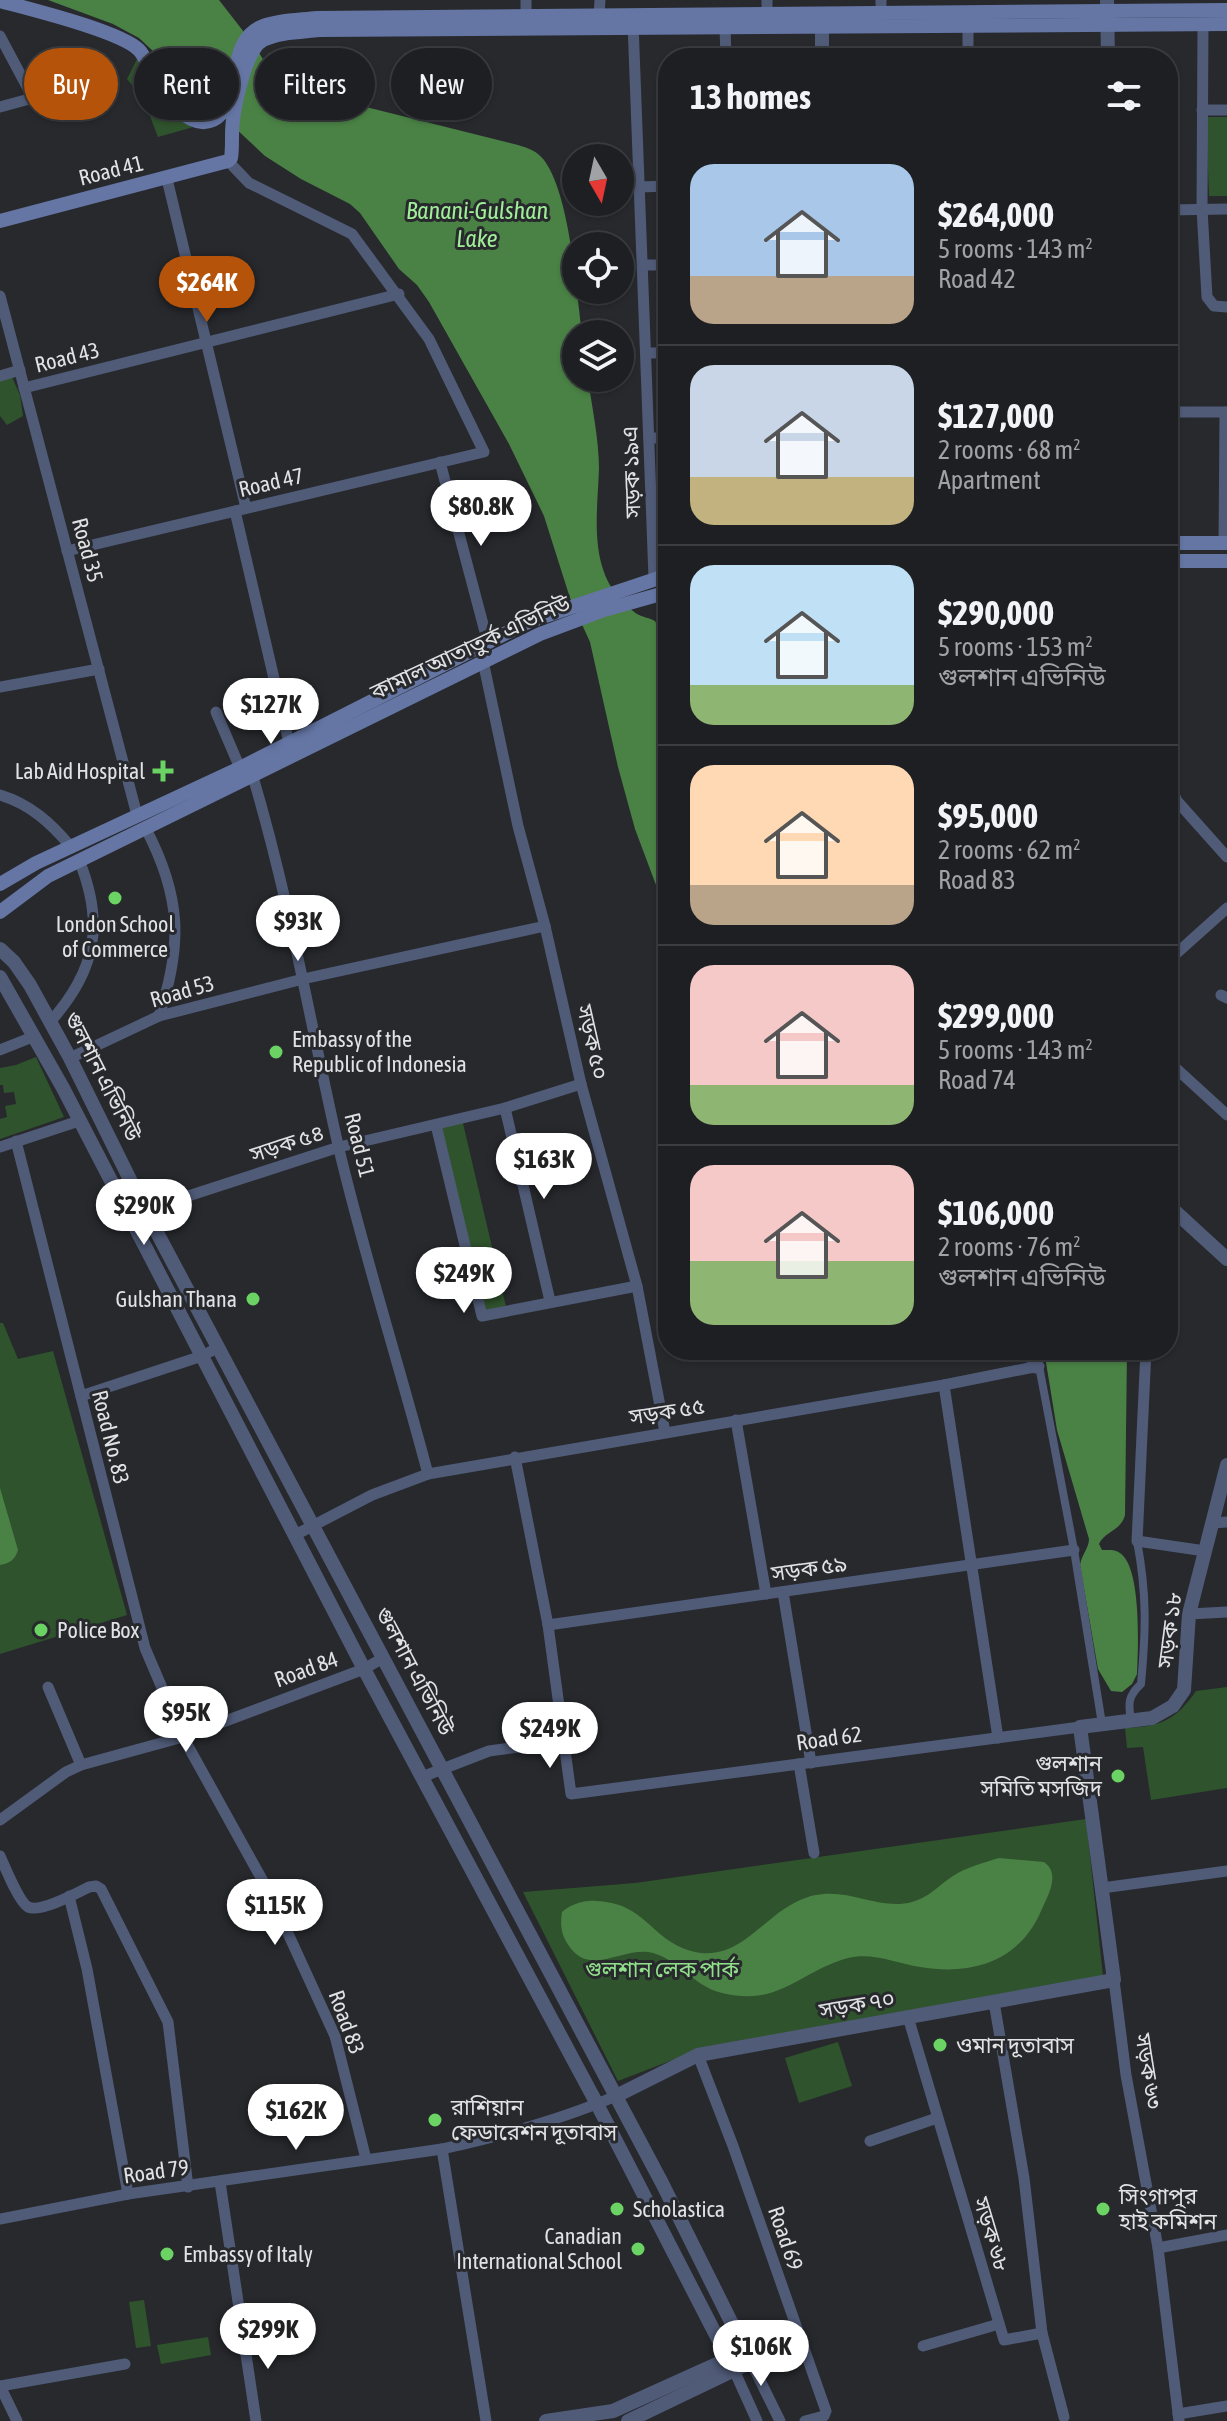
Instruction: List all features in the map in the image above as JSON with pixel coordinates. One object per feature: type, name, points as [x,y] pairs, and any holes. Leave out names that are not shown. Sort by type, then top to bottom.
[{"type":"main road","points":[[0,1],[97,30],[139,50],[167,98],[180,111],[202,122],[210,121],[223,110],[238,57],[247,38],[260,27],[271,30],[318,24],[633,21],[725,27],[822,20],[968,26],[1107,12],[1227,24]]},
{"type":"main road","points":[[527,22],[599,16],[633,21],[767,7],[822,20],[881,6],[994,6],[1107,12],[1227,10]]},
{"type":"main road","points":[[230,159],[234,114],[251,53],[271,30]]},
{"type":"main road","name":"Road 41","points":[[0,221],[167,179],[230,159]]},
{"type":"main road","points":[[1178,543],[1225,543]]},
{"type":"main road","points":[[1178,561],[1227,561]]},
{"type":"main road","name":"কামাল আতাতুর্ক এভিনিউ","points":[[0,884],[137,815],[246,772],[289,743],[487,654],[619,590],[658,578]]},
{"type":"main road","name":"কামাল আতাতুর্ক এভিনিউ","points":[[566,617],[658,594]]},
{"type":"main road","name":"কামাল আতাতুর্ক এভিনিউ","points":[[0,912],[32,885],[79,860],[146,829],[246,772],[487,654]]},
{"type":"street","points":[[526,0],[527,22]]},
{"type":"street","points":[[599,16],[600,0]]},
{"type":"street","points":[[1107,12],[1108,48]]},
{"type":"street","points":[[822,20],[822,48]]},
{"type":"street","name":"সড়ক ১৯এ","points":[[633,21],[649,438],[658,542]]},
{"type":"street","points":[[1203,24],[1202,209],[1207,297],[1214,306],[1227,307]]},
{"type":"street","points":[[968,26],[968,48]]},
{"type":"street","points":[[725,27],[726,48]]},
{"type":"street","points":[[0,36],[24,81]]},
{"type":"street","points":[[0,107],[24,100]]},
{"type":"street","points":[[1202,110],[1227,110]]},
{"type":"street","points":[[230,159],[249,183],[352,234],[388,285],[399,294]]},
{"type":"street","points":[[167,179],[206,343],[289,743]]},
{"type":"street","points":[[640,187],[658,186]]},
{"type":"street","points":[[1178,210],[1227,209]]},
{"type":"street","points":[[643,265],[658,265]]},
{"type":"street","name":"Road 43","points":[[24,388],[399,294]]},
{"type":"street","name":"Road 47","points":[[67,551],[484,452],[429,339],[399,294]]},
{"type":"street","name":"Road 35","points":[[0,296],[137,815]]},
{"type":"street","points":[[647,353],[658,353]]},
{"type":"street","points":[[0,376],[20,370]]},
{"type":"street","points":[[1178,412],[1226,412],[1225,543]]},
{"type":"street","points":[[649,438],[658,438]]},
{"type":"street","name":"সড়ক ৫০","points":[[440,462],[487,654],[518,826],[545,926],[581,1084],[637,1286],[665,1432]]},
{"type":"street","points":[[0,687],[99,669]]},
{"type":"street","name":"Road 51","points":[[216,712],[246,772],[267,825],[339,1147],[428,1474]]},
{"type":"street","points":[[0,795],[42,816],[71,847]]},
{"type":"street","points":[[1178,811],[1227,857]]},
{"type":"street","points":[[146,829],[161,858],[171,888],[174,919],[173,972],[159,1016]]},
{"type":"street","points":[[50,1022],[79,984],[92,949],[95,912],[79,860]]},
{"type":"street","points":[[1178,952],[1227,908]]},
{"type":"street","name":"Road 53","points":[[70,1058],[159,1016],[303,979],[545,926]]},
{"type":"street","name":"গুলশান এভিনিউ","points":[[0,949],[24,974],[70,1058],[145,1210],[616,2096],[780,2421]]},
{"type":"street","name":"গুলশান এভিনিউ","points":[[0,977],[35,1036],[731,2365]]},
{"type":"street","points":[[0,1050],[35,1036]]},
{"type":"street","points":[[1178,1070],[1227,1115]]},
{"type":"street","name":"সড়ক ৫৪","points":[[145,1210],[339,1147],[505,1108],[581,1084]]},
{"type":"street","points":[[505,1108],[550,1301]]},
{"type":"street","points":[[0,1147],[79,1121]]},
{"type":"street","points":[[436,1125],[482,1316],[637,1286]]},
{"type":"street","name":"Road No. 83","points":[[16,1141],[145,1648],[183,1737]]},
{"type":"street","points":[[1178,1214],[1227,1259]]},
{"type":"street","points":[[81,1396],[202,1356],[219,1347]]},
{"type":"street","points":[[1033,1360],[1074,1550],[1092,1725]]},
{"type":"street","points":[[1131,1721],[1128,1702],[1130,1695],[1141,1684],[1147,1625],[1144,1577],[1137,1541],[1146,1360]]},
{"type":"street","name":"সড়ক ৫৫","points":[[295,1535],[372,1495],[428,1474],[1037,1367]]},
{"type":"street","points":[[944,1385],[998,1738]]},
{"type":"street","points":[[736,1420],[766,1594]]},
{"type":"street","points":[[422,1777],[489,1751],[563,1741],[548,1625],[515,1457]]},
{"type":"street","name":"সড়ক ১৮","points":[[1092,1725],[1152,1718],[1173,1706],[1184,1690],[1189,1614],[1205,1551],[1219,1523],[1227,1465]]},
{"type":"street","points":[[1137,1541],[1205,1551]]},
{"type":"street","name":"সড়ক ৫৯","points":[[548,1625],[1074,1550]]},
{"type":"street","points":[[783,1592],[814,1853]]},
{"type":"street","points":[[1189,1614],[1227,1612]]},
{"type":"street","name":"Road 84","points":[[0,1820],[66,1772],[81,1765],[183,1737],[364,1669],[383,1658]]},
{"type":"street","points":[[48,1687],[81,1765]]},
{"type":"street","name":"Road 62","points":[[563,1741],[571,1794],[1092,1725]]},
{"type":"street","name":"সড়ক ৬৩","points":[[1092,1725],[1102,1888],[1126,2075],[1158,2248],[1178,2418]]},
{"type":"street","name":"Road 83","points":[[183,1737],[269,1892],[335,2036],[366,2159]]},
{"type":"street","points":[[0,1856],[22,1901],[29,1907],[39,1909],[96,1886],[101,1889],[168,2022],[188,2187]]},
{"type":"street","points":[[1102,1888],[1227,1871]]},
{"type":"street","points":[[69,1896],[89,1983],[128,2194]]},
{"type":"street","name":"সড়ক ৭০","points":[[616,2096],[698,2055],[1114,1980]]},
{"type":"street","points":[[994,2002],[1024,2178],[1042,2333],[1064,2417]]},
{"type":"street","name":"সড়ক ৬৮","points":[[908,2017],[999,2324]]},
{"type":"street","name":"Road 69","points":[[698,2055],[826,2411],[824,2416],[805,2421]]},
{"type":"street","name":"Road 79","points":[[0,2219],[128,2194],[442,2149],[493,2138],[616,2096]]},
{"type":"street","points":[[870,2141],[937,2118]]},
{"type":"street","points":[[442,2149],[486,2421]]},
{"type":"street","points":[[220,2182],[256,2421]]},
{"type":"street","points":[[1158,2248],[1227,2235]]},
{"type":"street","points":[[923,2346],[999,2324],[1004,2340],[1042,2333]]},
{"type":"street","points":[[628,2421],[748,2356]]},
{"type":"street","points":[[17,2421],[0,2386],[125,2364]]},
{"type":"street","points":[[546,2421],[613,2411],[731,2365]]},
{"type":"street","points":[[731,2365],[757,2421]]},
{"type":"street","points":[[1178,2418],[1227,2406]]},
{"type":"green space","points":[[134,65],[134,87],[127,79]]},
{"type":"green space","points":[[1206,117],[1227,117],[1227,196],[1209,196]]},
{"type":"green space","points":[[151,120],[190,120],[197,126],[158,137]]},
{"type":"green space","points":[[11,375],[20,395],[23,416],[7,425],[0,416],[0,378]]},
{"type":"green space","points":[[36,1057],[64,1117],[0,1139],[0,1119],[7,1117],[5,1106],[16,1104],[14,1092],[4,1093],[3,1085],[0,1085],[0,1068]]},
{"type":"green space","points":[[462,1119],[507,1311],[482,1316],[436,1125]]},
{"type":"green space","points":[[0,1323],[3,1323],[18,1359],[53,1351],[127,1615],[0,1654]]},
{"type":"green space","points":[[1227,1687],[1227,1788],[1151,1800],[1143,1747],[1127,1748],[1125,1728],[1158,1724],[1181,1709],[1196,1691]]},
{"type":"green space","name":"গুলশান লেক পার্ক","points":[[1086,1819],[1103,1976],[696,2051],[618,2081],[523,1892],[635,1883]]},
{"type":"green space","points":[[838,2042],[852,2086],[799,2103],[785,2058]]},
{"type":"green space","points":[[144,2300],[151,2346],[136,2348],[129,2302]]},
{"type":"green space","points":[[208,2337],[211,2355],[161,2364],[157,2345]]},
{"type":"water","name":"Banani-Gulshan Lake","points":[[48,0],[219,0],[256,48],[255,120],[375,120],[375,109],[391,113],[391,120],[418,120],[518,145],[535,152],[544,160],[560,196],[562,216],[565,216],[568,232],[562,232],[562,304],[578,304],[580,320],[562,320],[562,392],[590,392],[597,435],[597,527],[602,564],[618,597],[635,613],[655,621],[658,627],[658,898],[618,767],[590,642],[570,598],[544,516],[509,444],[429,302],[417,285],[399,269],[360,213],[350,204],[265,156],[227,120],[239,120],[239,48],[150,48],[139,38],[113,24]]},
{"type":"water","points":[[1046,1360],[1127,1360],[1125,1515],[1099,1544],[1102,1550],[1118,1552],[1127,1561],[1135,1591],[1137,1674],[1132,1684],[1122,1692],[1111,1691],[1098,1669],[1080,1565],[1089,1539],[1057,1430]]},
{"type":"water","points":[[0,1488],[18,1550],[12,1560],[0,1565]]},
{"type":"water","points":[[999,1858],[1044,1862],[1052,1872],[1052,1885],[1032,1928],[1021,1942],[992,1961],[958,1969],[920,1967],[857,1956],[831,1964],[774,1992],[742,1996],[712,1990],[667,1959],[648,1952],[586,1959],[569,1946],[562,1930],[562,1912],[570,1907],[587,1901],[613,1903],[637,1915],[677,1945],[691,1951],[722,1951],[736,1945],[798,1901],[814,1895],[843,1895],[898,1904],[912,1902],[958,1873]]},
{"type":"place","name":"Lab Aid Hospital","points":[[163,771]]},
{"type":"place","name":"London School of Commerce","points":[[115,898]]},
{"type":"place","name":"Embassy of the Republic of Indonesia","points":[[276,1052]]},
{"type":"place","name":"Gulshan Thana","points":[[253,1299]]},
{"type":"place","name":"Police Box","points":[[41,1630]]},
{"type":"place","name":"গুলশান সমিতি মসজিদ","points":[[1118,1776]]},
{"type":"place","name":"ওমান দূতাবাস","points":[[940,2045]]},
{"type":"place","name":"রাশিয়ান ফেডারেশন দূতাবাস","points":[[435,2120]]},
{"type":"place","name":"Scholastica","points":[[617,2209]]},
{"type":"place","name":"সিংগাপুর হাই কমিশন","points":[[1103,2209]]},
{"type":"place","name":"Canadian International School","points":[[638,2249]]},
{"type":"place","name":"Embassy of Italy","points":[[167,2254]]}]
